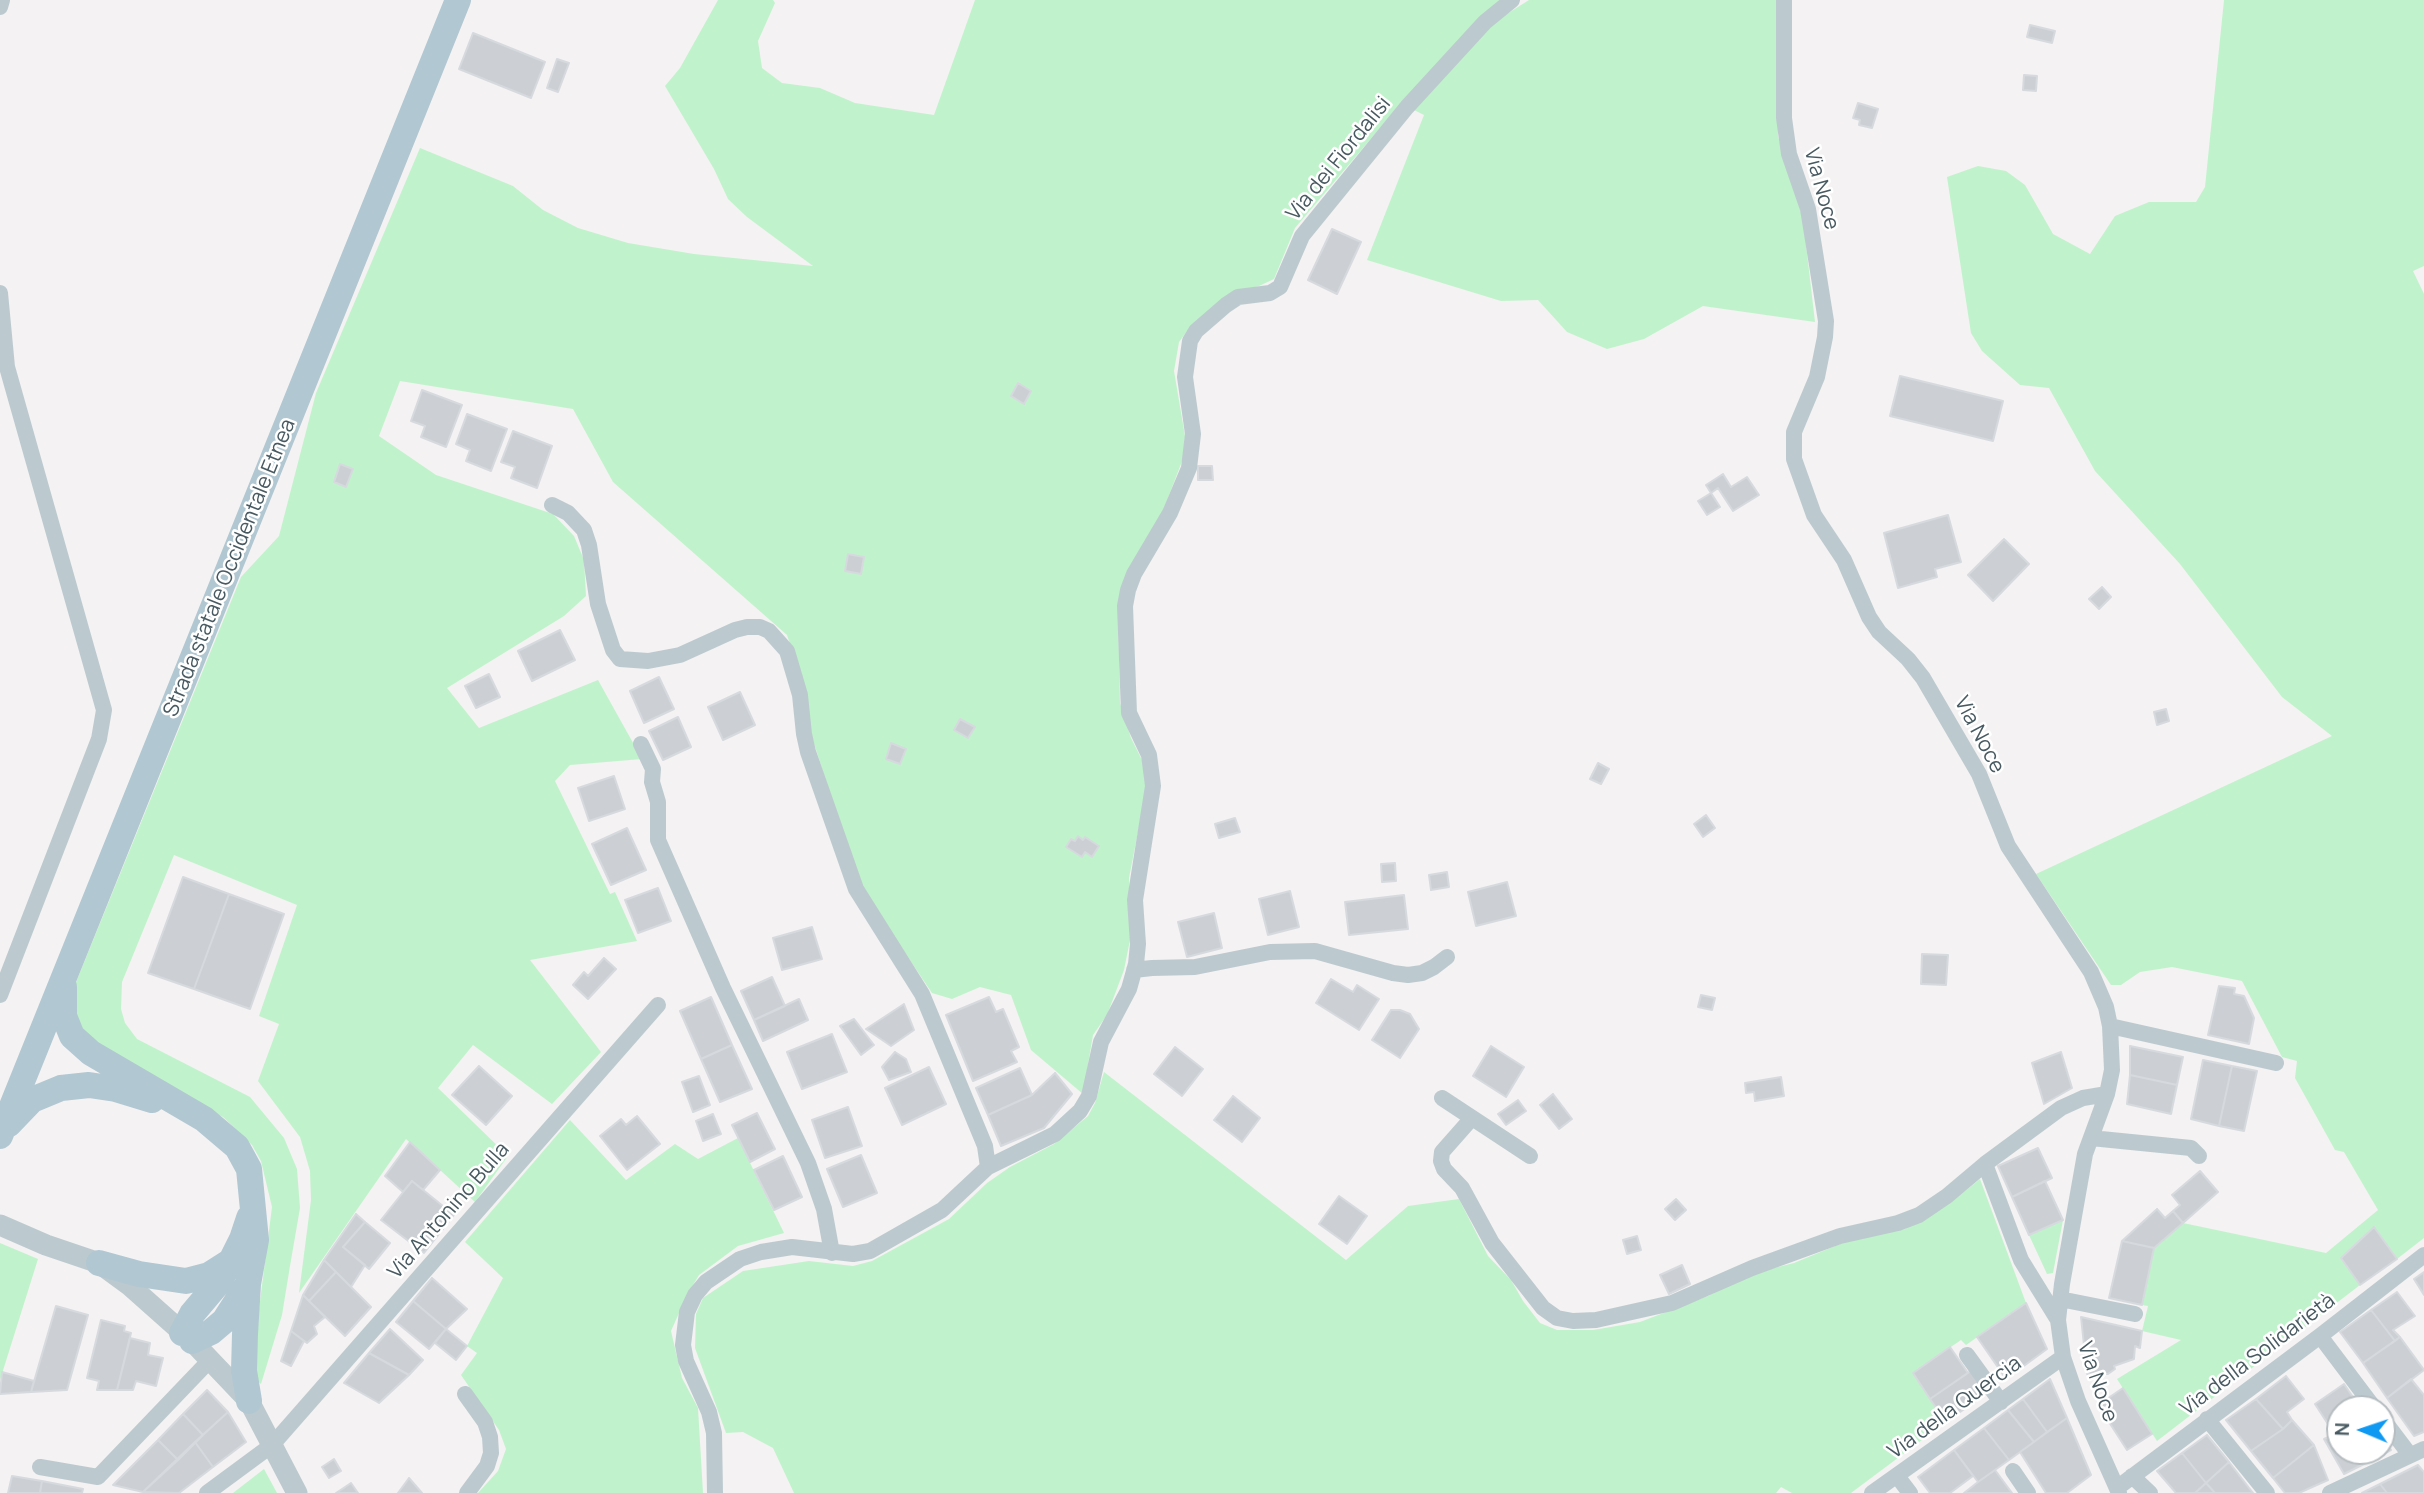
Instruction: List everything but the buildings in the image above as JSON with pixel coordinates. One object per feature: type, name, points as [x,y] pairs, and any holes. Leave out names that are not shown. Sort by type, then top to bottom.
[{"type":"main road","name":"Strada statale Occidentale Etnea","points":[[1,1133],[458,0]]},
{"type":"main road","points":[[64,981],[64,1016],[72,1036],[91,1053],[204,1119],[237,1147],[249,1169],[256,1240],[248,1284],[244,1371],[249,1401]]},
{"type":"main road","points":[[1,1133],[32,1100],[61,1088],[89,1085],[116,1089],[190,1112]]},
{"type":"main road","points":[[248,1284],[224,1321],[211,1332],[187,1337],[192,1314],[219,1282],[242,1239],[253,1203]]},
{"type":"main road","points":[[99,1263],[139,1274],[186,1282],[209,1275],[231,1261]]},
{"type":"street","points":[[0,7],[2,0]]},
{"type":"street","name":"Via dei Fiordalisi","points":[[715,1493],[714,1433],[709,1412],[686,1361],[683,1345],[687,1312],[695,1295],[706,1282],[740,1259],[761,1252],[792,1247],[853,1254],[870,1251],[942,1210],[988,1167],[1055,1134],[1080,1111],[1089,1096],[1096,1055],[1129,989],[1134,970],[1138,944],[1135,900],[1153,786],[1149,755],[1129,713],[1125,606],[1134,574],[1170,513],[1189,468],[1193,434],[1185,377],[1190,341],[1196,331],[1226,304],[1238,298],[1270,293],[1280,287],[1302,236],[1407,107],[1485,22],[1512,0]]},
{"type":"street","name":"Via Noce","points":[[1784,0],[1784,118],[1789,154],[1808,209],[1826,321],[1817,377],[1794,432],[1794,459],[1814,515],[1844,560],[1869,617],[1879,632],[1908,659],[1923,678],[1979,774],[2008,846],[2091,972],[2106,1007],[2110,1026],[2112,1070],[2083,1167],[2058,1320],[2063,1357],[2078,1401],[2118,1490]]},
{"type":"street","points":[[0,293],[7,367],[104,710],[99,739],[0,995]]},
{"type":"street","points":[[552,505],[568,513],[584,530],[589,545],[598,604],[613,650],[620,659],[648,661],[680,655],[735,629],[747,627],[760,627],[769,631],[787,651],[800,695],[808,752],[856,889],[922,994],[985,1146],[988,1167]]},
{"type":"street","points":[[641,744],[653,769],[652,782],[658,803],[658,840],[723,988],[808,1163],[824,1209],[832,1252]]},
{"type":"street","points":[[1134,970],[1195,967],[1270,952],[1315,951],[1408,975],[1422,973],[1447,957]]},
{"type":"street","name":"Via Antonino Bulla","points":[[206,1493],[272,1445],[658,1005]]},
{"type":"street","points":[[2110,1026],[2276,1063]]},
{"type":"street","points":[[1472,1118],[1442,1152],[1444,1169],[1462,1188],[1492,1243],[1543,1308],[1557,1318],[1573,1321],[1596,1320],[1672,1303],[1752,1268],[1840,1236],[1898,1223],[1919,1215],[2061,1108],[2083,1098],[2107,1094]]},
{"type":"street","points":[[1442,1098],[1531,1156]]},
{"type":"street","points":[[2091,1138],[2191,1148],[2199,1156]]},
{"type":"street","points":[[1985,1164],[2021,1259],[2058,1320]]},
{"type":"street","points":[[0,1224],[46,1245],[99,1263],[129,1285],[187,1337],[249,1401],[297,1493]]},
{"type":"street","name":"Via della Solidarietà","points":[[2118,1490],[2207,1419],[2424,1255]]},
{"type":"street","points":[[2060,1299],[2135,1314]]},
{"type":"street","points":[[2320,1336],[2364,1395]]},
{"type":"street","points":[[1967,1355],[2001,1402]]},
{"type":"street","name":"Via della Quercia","points":[[1872,1493],[2063,1357]]},
{"type":"street","points":[[40,1467],[98,1477],[210,1360]]},
{"type":"street","points":[[465,1394],[485,1422],[491,1453],[487,1466],[467,1493]]},
{"type":"street","points":[[2207,1419],[2266,1493]]},
{"type":"street","points":[[2330,1493],[2417,1452],[2396,1432]]},
{"type":"street","points":[[2012,1471],[2028,1493]]},
{"type":"street","points":[[1897,1476],[1910,1493]]},
{"type":"street","points":[[2133,1476],[2150,1493]]},
{"type":"green space","points":[[718,0],[773,0],[775,3],[758,41],[762,68],[782,83],[820,88],[855,103],[934,115],[975,0],[1500,0],[1409,94],[1295,228],[1274,279],[1230,294],[1188,330],[1179,342],[1174,371],[1185,436],[1184,456],[1163,511],[1118,609],[1120,703],[1131,738],[1142,760],[1147,786],[1129,878],[1130,940],[1124,970],[1107,1015],[1093,1035],[1083,1094],[1031,1050],[1011,995],[980,987],[952,999],[932,993],[859,884],[811,734],[807,695],[787,635],[613,482],[573,409],[400,381],[379,436],[436,475],[553,514],[574,536],[584,560],[586,596],[564,616],[447,688],[479,728],[598,680],[642,759],[570,765],[555,781],[610,894],[615,892],[637,941],[530,960],[601,1052],[552,1104],[473,1045],[438,1088],[508,1156],[475,1202],[406,1139],[299,1293],[311,1200],[310,1171],[300,1137],[258,1081],[279,1024],[259,1016],[297,905],[174,855],[122,982],[121,1009],[125,1023],[137,1039],[250,1097],[284,1138],[297,1169],[300,1208],[282,1315],[261,1384],[255,1379],[259,1309],[272,1207],[261,1161],[252,1145],[223,1117],[181,1097],[80,1035],[72,992],[241,577],[279,536],[316,393],[420,148],[513,186],[543,210],[578,228],[628,243],[694,254],[813,266],[747,217],[728,199],[714,169],[665,86],[680,68]]},
{"type":"green space","points":[[1529,0],[1777,0],[1778,136],[1803,219],[1815,322],[1703,306],[1644,339],[1607,349],[1567,332],[1538,300],[1501,301],[1367,260],[1424,115],[1414,110],[1491,24]]},
{"type":"green space","points":[[2224,0],[2424,0],[2424,266],[2413,271],[2424,294],[2424,1238],[2397,1259],[2374,1228],[2341,1258],[2360,1285],[2157,1441],[2117,1379],[2181,1340],[2142,1331],[2148,1306],[2142,1305],[2154,1248],[2183,1223],[2326,1253],[2378,1210],[2344,1152],[2335,1150],[2295,1078],[2297,1061],[2282,1057],[2242,981],[2172,967],[2140,972],[2121,985],[2111,985],[2036,874],[2332,736],[2282,697],[2180,564],[2095,471],[2049,388],[2020,385],[1982,351],[1971,333],[1947,177],[1978,166],[2006,171],[2025,185],[2053,234],[2090,254],[2115,216],[2149,202],[2196,202],[2205,187]]},
{"type":"green space","points":[[1104,1072],[1346,1260],[1408,1206],[1459,1199],[1488,1256],[1511,1280],[1540,1323],[1557,1330],[1593,1330],[1640,1322],[1708,1296],[1750,1274],[1794,1263],[1852,1239],[1905,1229],[1954,1200],[1980,1179],[2026,1303],[1966,1345],[1961,1340],[1913,1373],[1946,1422],[1851,1493],[1792,1493],[1781,1487],[1776,1493],[794,1493],[773,1448],[743,1432],[726,1433],[695,1348],[696,1314],[703,1298],[743,1271],[809,1261],[853,1266],[872,1261],[949,1219],[987,1183],[1010,1167],[1054,1144],[1088,1116],[1095,1103]]},
{"type":"green space","points":[[570,1120],[626,1180],[675,1144],[698,1159],[738,1138],[784,1233],[738,1246],[699,1275],[671,1331],[682,1378],[698,1408],[703,1493],[478,1493],[498,1471],[506,1449],[499,1430],[461,1375],[477,1353],[467,1346],[503,1278],[465,1242]]},
{"type":"green space","points":[[2063,1220],[2053,1273],[2047,1274],[2029,1235]]},
{"type":"green space","points":[[0,1243],[38,1259],[0,1380]]},
{"type":"green space","points":[[264,1469],[277,1493],[233,1493]]}]
